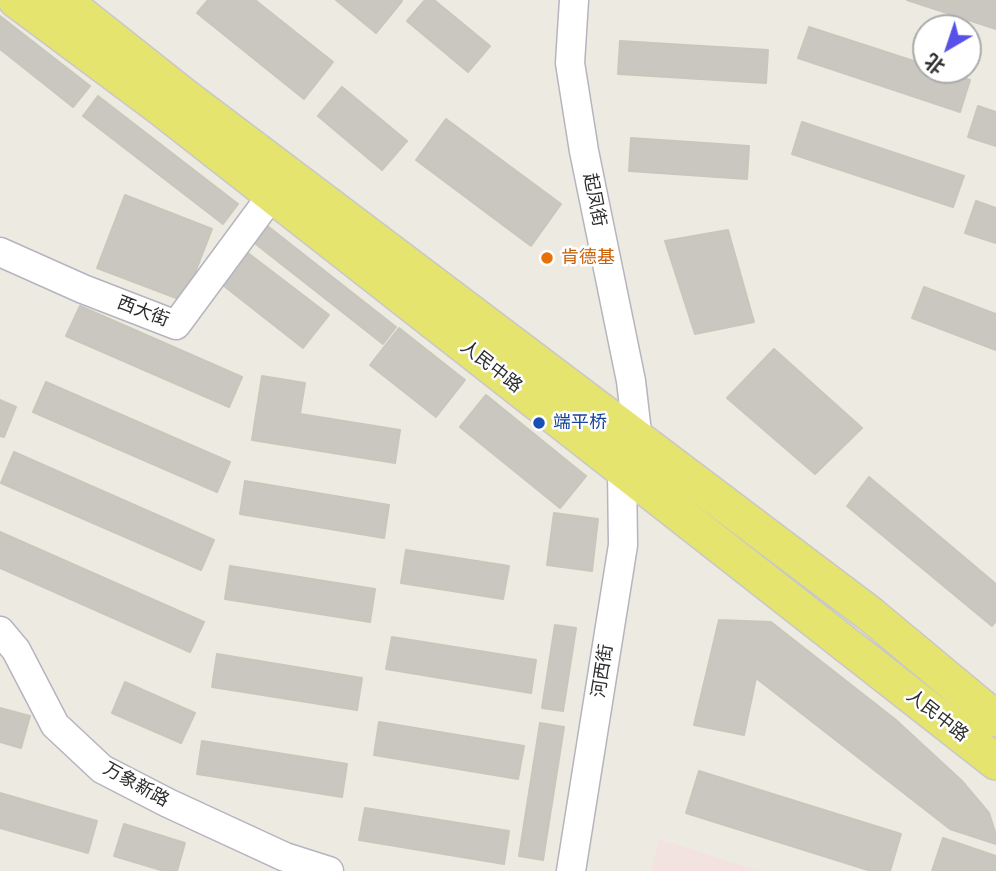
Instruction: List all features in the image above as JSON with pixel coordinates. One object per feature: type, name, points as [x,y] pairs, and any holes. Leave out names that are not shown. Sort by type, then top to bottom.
[{"type":"main road","name":"人民中路","points":[[16,0],[272,195],[630,455],[870,614],[996,719]]},
{"type":"main road","name":"人民中路","points":[[63,0],[630,455],[996,762]]},
{"type":"street","name":"起凤街","points":[[574,0],[570,63],[631,382],[630,455]]},
{"type":"street","name":"西大街","points":[[0,252],[83,289],[176,325],[272,195]]},
{"type":"street","name":"河西街","points":[[571,871],[624,545],[630,455]]},
{"type":"street","name":"万象新路","points":[[0,631],[16,650],[55,724],[102,769],[285,857],[328,871]]},
{"type":"shaded area","points":[[659,839],[760,871],[651,871]]},
{"type":"building","points":[[208,0],[255,0],[333,62],[304,99],[197,13]]},
{"type":"building","points":[[336,0],[401,0],[402,1],[376,33]]},
{"type":"building","points":[[425,0],[434,0],[490,46],[468,72],[407,21]]},
{"type":"building","points":[[907,0],[996,0],[996,29],[982,24],[982,14],[950,14]]},
{"type":"building","points":[[0,16],[90,86],[73,107],[0,49]]},
{"type":"building","points":[[809,27],[912,60],[912,84],[969,84],[960,112],[798,58]]},
{"type":"building","points":[[620,41],[768,50],[766,83],[618,74]]},
{"type":"building","points":[[342,87],[407,141],[382,170],[318,116]]},
{"type":"building","points":[[98,96],[238,204],[223,224],[83,116]]},
{"type":"building","points":[[978,106],[996,112],[996,146],[968,137]]},
{"type":"building","points":[[446,119],[561,204],[531,246],[416,160]]},
{"type":"building","points":[[802,122],[964,176],[953,207],[792,154]]},
{"type":"building","points":[[631,138],[749,146],[747,179],[629,171]]},
{"type":"building","points":[[125,195],[212,229],[184,301],[97,268]]},
{"type":"building","points":[[976,201],[996,208],[996,243],[965,233]]},
{"type":"building","points":[[265,224],[396,327],[383,344],[252,241]]},
{"type":"building","points":[[728,230],[754,322],[695,334],[665,241]]},
{"type":"building","points":[[244,250],[329,315],[303,348],[219,282]]},
{"type":"building","points":[[924,287],[996,314],[996,350],[912,318]]},
{"type":"building","points":[[80,306],[242,377],[229,407],[66,336]]},
{"type":"building","points":[[399,328],[465,380],[436,417],[370,365]]},
{"type":"building","points":[[774,349],[862,428],[815,474],[727,398]]},
{"type":"building","points":[[262,376],[305,383],[300,414],[400,430],[395,463],[252,440]]},
{"type":"building","points":[[46,382],[230,462],[217,492],[33,412]]},
{"type":"building","points":[[486,395],[586,476],[560,508],[460,427]]},
{"type":"building","points":[[0,400],[16,407],[4,437],[0,436]]},
{"type":"building","points":[[14,452],[214,540],[201,570],[1,483]]},
{"type":"building","points":[[869,477],[996,584],[996,621],[992,626],[847,506]]},
{"type":"building","points":[[245,481],[389,505],[384,538],[240,514]]},
{"type":"building","points":[[554,513],[598,519],[592,571],[547,565]]},
{"type":"building","points":[[0,532],[204,622],[190,652],[0,568]]},
{"type":"building","points":[[406,550],[509,566],[503,599],[401,583]]},
{"type":"building","points":[[230,566],[375,589],[370,622],[225,599]]},
{"type":"building","points":[[719,620],[771,622],[896,720],[962,781],[989,813],[996,844],[950,829],[756,678],[744,735],[694,725]]},
{"type":"building","points":[[555,625],[576,628],[563,711],[542,708]]},
{"type":"building","points":[[392,637],[536,660],[531,693],[386,669]]},
{"type":"building","points":[[217,654],[362,678],[357,710],[212,687]]},
{"type":"building","points":[[125,682],[195,713],[181,743],[112,713]]},
{"type":"building","points":[[0,708],[30,716],[21,748],[0,742]]},
{"type":"building","points":[[379,722],[524,746],[518,779],[374,755]]},
{"type":"building","points":[[540,723],[564,727],[543,860],[519,856]]},
{"type":"building","points":[[202,741],[347,764],[342,797],[197,774]]},
{"type":"building","points":[[699,771],[901,834],[890,871],[871,871],[686,813]]},
{"type":"building","points":[[0,793],[97,821],[88,853],[0,828]]},
{"type":"building","points":[[365,808],[509,831],[504,864],[359,840]]},
{"type":"building","points":[[124,824],[185,843],[177,871],[164,871],[114,856]]},
{"type":"building","points":[[943,838],[996,856],[996,871],[932,871]]},
{"type":"place","name":"肯德基","points":[[547,258]]},
{"type":"place","name":"端平桥","points":[[539,423]]}]
